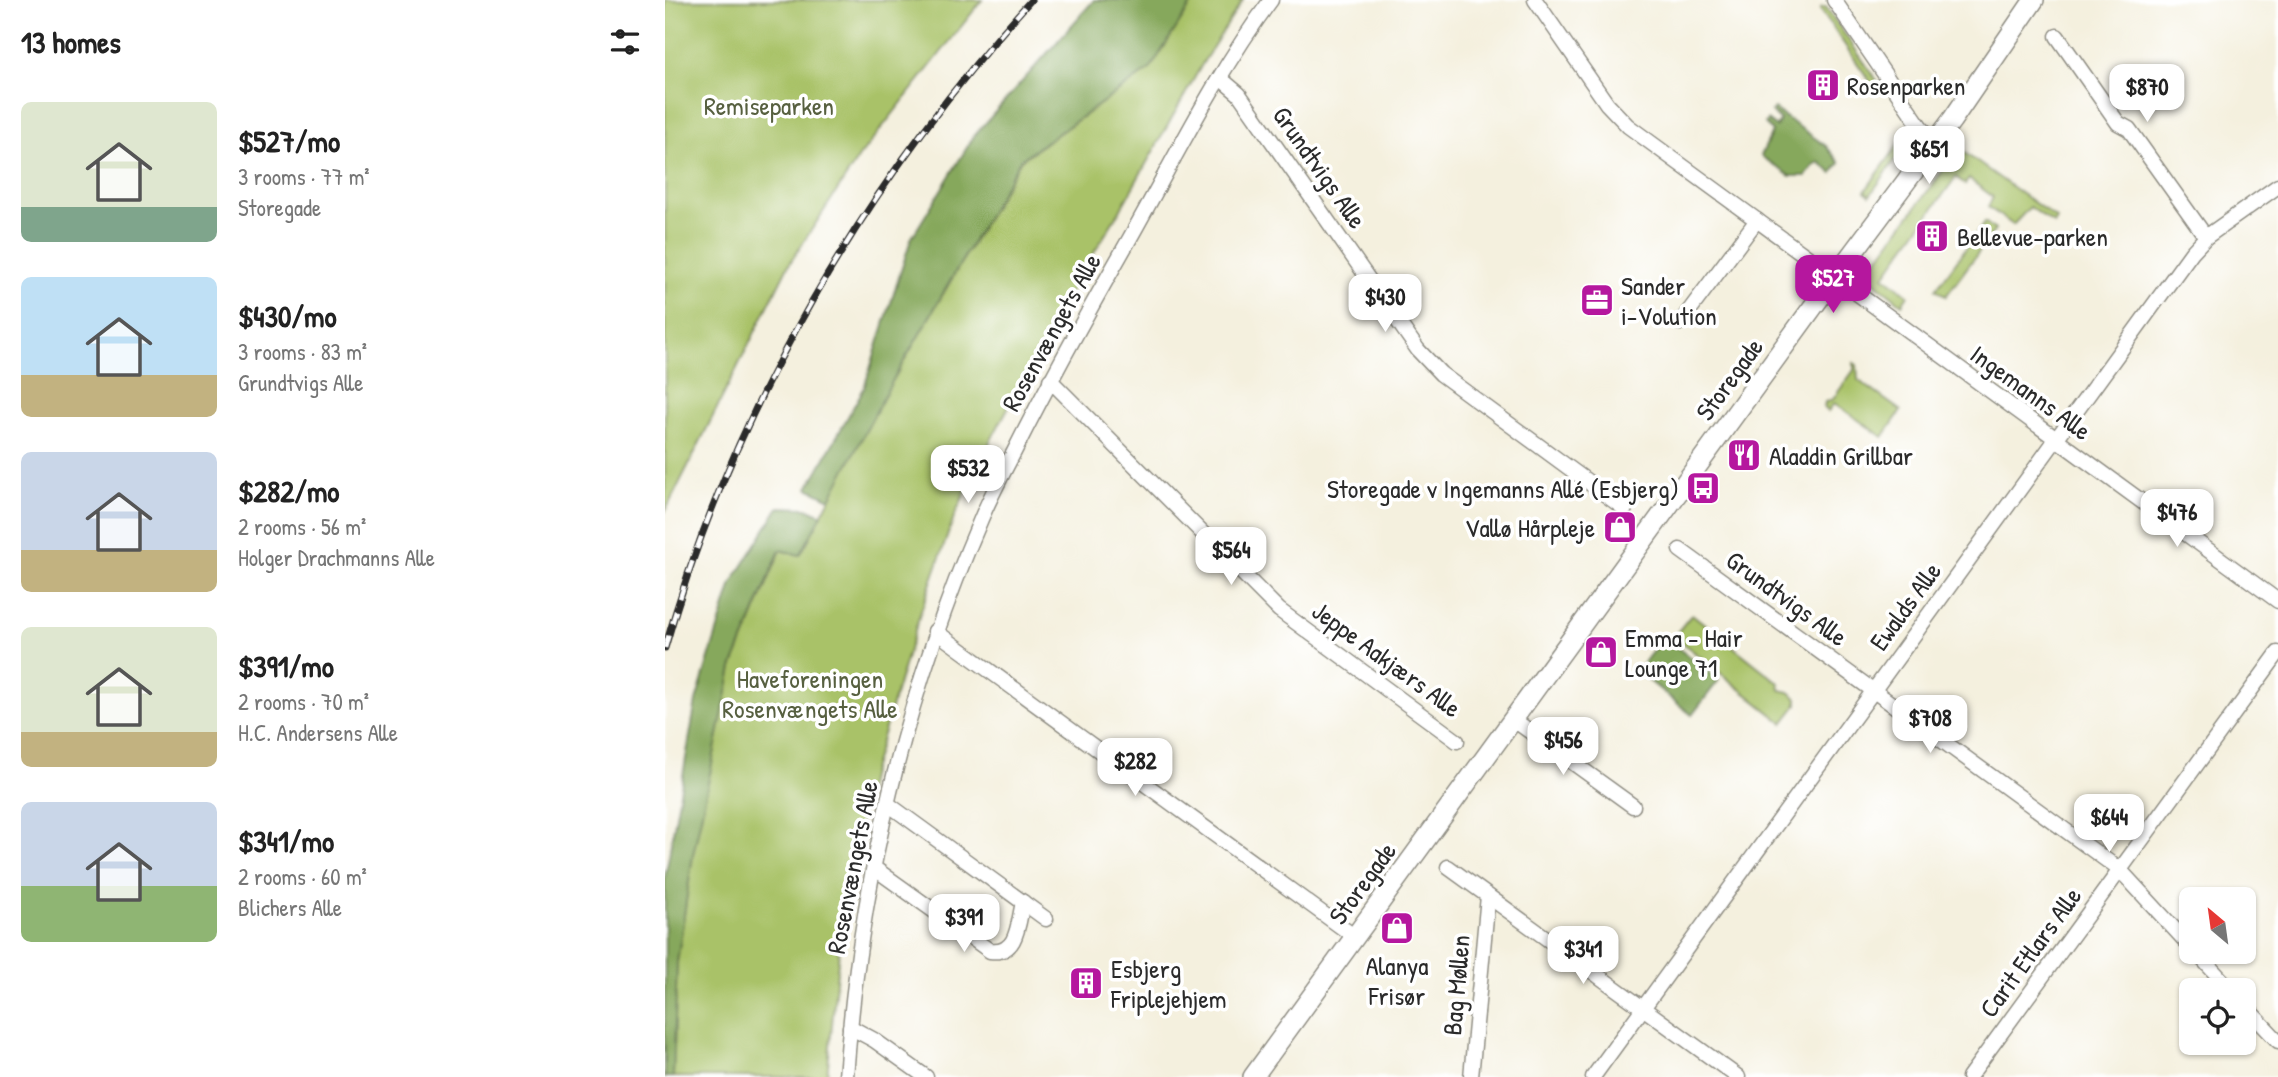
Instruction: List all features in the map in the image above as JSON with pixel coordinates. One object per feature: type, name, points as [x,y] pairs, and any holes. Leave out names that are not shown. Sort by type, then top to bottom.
[{"type":"street","name":"Rosenvængets Alle","points":[[846,1077],[861,942],[874,868],[903,743],[935,631],[982,516],[1050,380],[1220,78],[1271,0]]},
{"type":"street","name":"Ingemanns Alle","points":[[1535,0],[1617,116],[1834,278],[2278,601]]},
{"type":"street","points":[[1834,0],[1920,126],[1935,142]]},
{"type":"street","name":"Storegade","points":[[1253,1077],[1935,142],[2025,3]]},
{"type":"street","points":[[2057,36],[2118,123],[2129,128],[2206,237]]},
{"type":"street","name":"Grundtvigs Alle","points":[[1220,78],[1239,94],[1418,350],[1441,374],[1625,509]]},
{"type":"street","name":"Ewalds Alle","points":[[1593,1077],[2192,252],[2206,237],[2278,186]]},
{"type":"street","points":[[1680,323],[1756,220]]},
{"type":"street","name":"Jeppe Aakjærs Alle","points":[[1050,380],[1279,610],[1457,741]]},
{"type":"street","name":"Grundtvigs Alle","points":[[1680,550],[2120,870],[2179,934]]},
{"type":"street","points":[[935,631],[1355,937]]},
{"type":"street","name":"Carit Etlars Alle","points":[[1969,1077],[2278,653]]},
{"type":"street","points":[[1514,720],[1633,806]]},
{"type":"street","points":[[888,804],[1047,919]]},
{"type":"street","points":[[1448,867],[1738,1077]]},
{"type":"street","points":[[874,868],[990,951],[998,952],[1013,943],[1023,902]]},
{"type":"street","name":"Bag Møllen","points":[[1471,1077],[1488,897]]},
{"type":"street","points":[[2207,964],[2220,978]]},
{"type":"street","points":[[2256,1018],[2278,1041]]},
{"type":"street","points":[[850,1027],[874,1040],[926,1077]]},
{"type":"green space","name":"Remiseparken","points":[[665,0],[982,0],[859,157],[788,266],[665,512]]},
{"type":"green space","points":[[1094,0],[1194,0],[1150,69],[1020,160],[889,387],[830,499],[808,488],[864,388],[911,239],[974,136]]},
{"type":"green space","name":"Haveforeningen Rosenvængets Alle","points":[[1194,0],[1243,0],[1204,61],[1119,212],[1071,290],[976,468],[954,517],[920,614],[870,777],[844,898],[827,1077],[673,1077],[677,962],[693,855],[732,668],[781,550],[800,555],[889,387],[1021,160],[1150,69]]},
{"type":"green space","points":[[1826,7],[1882,88],[1878,93],[1820,9]]},
{"type":"green space","points":[[1774,109],[1826,146],[1840,163],[1832,173],[1819,162],[1806,176],[1790,176],[1761,156],[1772,132],[1765,123],[1767,120],[1776,127],[1780,120],[1771,112]]},
{"type":"green space","points":[[1904,137],[1909,141],[1870,195],[1865,191]]},
{"type":"green space","points":[[1959,149],[2057,219],[2054,224],[2030,207],[2013,225],[1988,207],[1993,197],[1969,179],[1965,184],[1956,177],[1884,276],[1908,295],[1902,304],[1872,280],[1870,269]]},
{"type":"green space","points":[[1985,222],[1995,230],[1946,296],[1936,289]]},
{"type":"green space","points":[[1854,363],[1857,365],[1858,380],[1901,411],[1883,437],[1834,403],[1828,411],[1824,408],[1825,402],[1833,399],[1854,370]]},
{"type":"green space","points":[[779,507],[807,508],[822,515],[800,555],[780,550],[732,668],[693,855],[677,962],[673,1077],[665,1077],[665,878],[696,701],[732,583]]},
{"type":"green space","points":[[1692,614],[1779,683],[1780,690],[1797,698],[1797,705],[1783,723],[1674,636]]},
{"type":"green space","points":[[1664,637],[1719,680],[1692,715],[1637,671]]},
{"type":"railway","points":[[665,648],[693,559],[727,471],[767,386],[811,303],[860,223],[913,145],[970,71],[1031,0]]},
{"type":"place","name":"Rosenparken","points":[[1823,85]]},
{"type":"place","name":"Bellevue-parken","points":[[1932,236]]},
{"type":"place","name":"Sander i-Volution","points":[[1597,300]]},
{"type":"place","name":"Aladdin Grillbar","points":[[1744,455]]},
{"type":"place","name":"Storegade v Ingemanns Allé (Esbjerg)","points":[[1703,488]]},
{"type":"place","name":"Vallø Hårpleje","points":[[1620,527]]},
{"type":"place","name":"Emma - Hair Lounge 71","points":[[1601,652]]},
{"type":"place","name":"Alanya Frisør","points":[[1397,928]]},
{"type":"place","name":"Esbjerg Friplejehjem","points":[[1086,983]]}]
